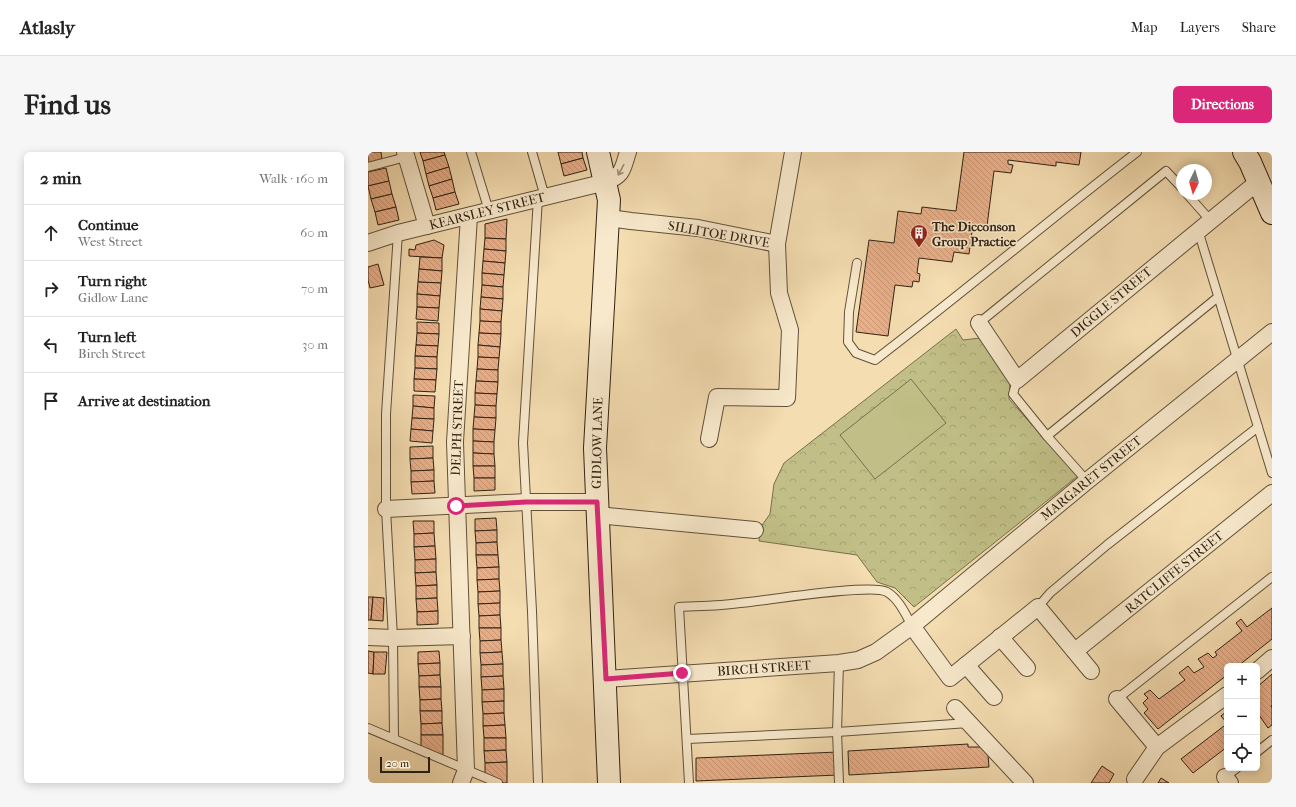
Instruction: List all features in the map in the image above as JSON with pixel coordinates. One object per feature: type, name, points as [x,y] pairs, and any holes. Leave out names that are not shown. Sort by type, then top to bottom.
[{"type":"street","name":"GIDLOW LANE","points":[[598,152],[609,200],[595,448],[606,679],[609,783]]},
{"type":"street","points":[[606,182],[617,177],[621,173],[628,152]]},
{"type":"street","points":[[777,244],[793,152]]},
{"type":"street","points":[[1244,152],[1259,181],[1272,213]]},
{"type":"street","points":[[405,155],[427,226]]},
{"type":"street","name":"DIGGLE STREET","points":[[1017,380],[1259,181]]},
{"type":"street","name":"KEARSLEY STREET","points":[[368,243],[398,233],[606,182]]},
{"type":"street","name":"DELPH STREET","points":[[463,776],[462,636],[456,506],[455,442],[469,216]]},
{"type":"street","name":"SILLITOE DRIVE","points":[[609,218],[698,228],[777,244],[779,293],[790,330],[787,398],[717,396],[709,439]]},
{"type":"street","points":[[978,323],[1017,380]]},
{"type":"street","name":"MARGARET STREET","points":[[912,626],[1087,481],[1272,332]]},
{"type":"street","name":"RATCLIFFE STREET","points":[[1075,651],[1272,493]]},
{"type":"street","points":[[386,509],[526,502],[597,508],[755,530]]},
{"type":"street","points":[[912,626],[950,678],[1038,607],[1091,671]]},
{"type":"street","name":"BIRCH STREET","points":[[606,679],[839,663],[858,660],[876,652],[912,626]]},
{"type":"street","points":[[368,637],[393,638],[462,636]]},
{"type":"street","points":[[1000,637],[1027,668]]},
{"type":"street","points":[[1260,668],[1272,658]]},
{"type":"street","points":[[966,665],[994,697]]},
{"type":"street","points":[[1135,779],[1157,747],[1224,697]]},
{"type":"street","points":[[1117,699],[1157,747]]},
{"type":"street","points":[[955,708],[1025,783]]},
{"type":"lane","points":[[471,152],[489,211]]},
{"type":"lane","points":[[532,152],[541,197],[523,443],[538,783]]},
{"type":"lane","points":[[857,263],[849,312],[848,342],[856,353],[875,360],[940,310],[1054,216],[1137,152]]},
{"type":"lane","points":[[368,167],[405,155]]},
{"type":"lane","points":[[978,323],[1166,171],[1176,182]]},
{"type":"lane","points":[[1190,200],[1204,225],[1218,297],[1272,474]]},
{"type":"lane","points":[[394,739],[393,638],[386,509],[386,414],[398,233]]},
{"type":"lane","points":[[1047,436],[1218,297]]},
{"type":"lane","points":[[1017,380],[1013,394],[1047,436],[1087,481]]},
{"type":"lane","points":[[1038,607],[1050,593],[1107,545],[1258,427]]},
{"type":"lane","points":[[1117,699],[1272,577]]},
{"type":"lane","points":[[689,783],[679,607],[738,604],[875,589],[887,591],[897,600],[912,626]]},
{"type":"lane","points":[[839,663],[837,732],[839,783]]},
{"type":"lane","points":[[687,739],[837,732],[969,723]]},
{"type":"lane","points":[[368,728],[394,739],[463,776],[498,783]]},
{"type":"lane","points":[[1260,750],[1272,740]]},
{"type":"green space","points":[[956,329],[963,340],[980,338],[1010,382],[1009,399],[1078,476],[914,607],[895,588],[877,582],[857,555],[759,541],[760,528],[770,514],[774,484],[784,463]]},
{"type":"green space","points":[[911,379],[946,423],[875,479],[840,435]]},
{"type":"building","points":[[368,152],[381,152],[382,159],[368,163]]},
{"type":"building","points":[[420,152],[444,152],[445,155],[423,161]]},
{"type":"building","points":[[558,152],[582,152],[583,158],[561,164]]},
{"type":"building","name":"The Dicconson Group Practice","points":[[964,152],[1081,152],[1079,165],[1056,162],[1056,166],[1008,160],[1008,164],[1013,165],[1011,173],[994,171],[987,226],[973,224],[969,254],[954,252],[952,262],[919,258],[917,273],[920,274],[919,282],[913,281],[912,287],[895,285],[888,336],[856,332],[869,240],[894,243],[898,211],[921,214],[922,207],[956,211]]},
{"type":"building","points":[[445,155],[449,167],[426,174],[423,161]]},
{"type":"building","points":[[583,158],[587,170],[564,176],[561,164]]},
{"type":"building","points":[[449,167],[452,179],[429,186],[426,174]]},
{"type":"building","points":[[386,168],[389,181],[368,186],[368,172]]},
{"type":"building","points":[[452,179],[455,192],[433,198],[429,186]]},
{"type":"building","points":[[389,181],[392,194],[371,199],[368,186]]},
{"type":"building","points":[[455,192],[459,204],[436,210],[433,198]]},
{"type":"building","points":[[392,194],[396,207],[375,212],[371,199]]},
{"type":"building","points":[[396,207],[399,220],[378,225],[375,212]]},
{"type":"building","points":[[507,219],[506,239],[485,238],[485,224]]},
{"type":"building","points":[[485,238],[506,239],[506,251],[484,249]]},
{"type":"building","points":[[434,240],[444,245],[442,258],[409,256],[409,249],[415,250],[416,245]]},
{"type":"building","points":[[484,249],[506,251],[505,263],[483,261]]},
{"type":"building","points":[[420,257],[442,258],[442,271],[419,269]]},
{"type":"building","points":[[483,261],[505,263],[504,275],[482,273]]},
{"type":"building","points":[[378,264],[384,285],[370,288],[368,280],[368,267]]},
{"type":"building","points":[[419,269],[442,271],[441,283],[418,282]]},
{"type":"building","points":[[482,273],[504,275],[503,287],[482,285]]},
{"type":"building","points":[[418,282],[441,283],[440,296],[417,294]]},
{"type":"building","points":[[482,285],[503,287],[503,299],[481,297]]},
{"type":"building","points":[[417,294],[440,296],[439,308],[417,307]]},
{"type":"building","points":[[481,297],[503,299],[502,311],[480,309]]},
{"type":"building","points":[[417,307],[439,308],[438,321],[416,319]]},
{"type":"building","points":[[480,309],[502,311],[501,322],[480,321]]},
{"type":"building","points":[[480,321],[501,322],[501,334],[479,333]]},
{"type":"building","points":[[417,322],[439,323],[439,334],[417,333]]},
{"type":"building","points":[[417,333],[439,334],[438,346],[416,345]]},
{"type":"building","points":[[479,333],[501,334],[500,347],[478,345]]},
{"type":"building","points":[[416,345],[438,346],[437,357],[415,356]]},
{"type":"building","points":[[478,345],[500,347],[499,358],[478,357]]},
{"type":"building","points":[[415,356],[437,357],[437,369],[415,368]]},
{"type":"building","points":[[478,357],[499,358],[498,370],[477,369]]},
{"type":"building","points":[[415,368],[437,369],[436,380],[414,379]]},
{"type":"building","points":[[477,369],[498,370],[498,382],[476,381]]},
{"type":"building","points":[[414,379],[436,380],[435,392],[414,391]]},
{"type":"building","points":[[476,381],[498,382],[497,394],[475,393]]},
{"type":"building","points":[[475,393],[497,394],[496,406],[475,405]]},
{"type":"building","points":[[413,395],[435,396],[434,408],[413,406]]},
{"type":"building","points":[[475,405],[496,406],[496,418],[474,417]]},
{"type":"building","points":[[413,406],[434,408],[434,419],[412,418]]},
{"type":"building","points":[[474,417],[496,418],[495,430],[473,429]]},
{"type":"building","points":[[412,418],[434,419],[433,431],[411,429]]},
{"type":"building","points":[[411,429],[433,431],[432,443],[410,441]]},
{"type":"building","points":[[473,429],[495,430],[494,442],[473,441]]},
{"type":"building","points":[[473,441],[494,442],[494,454],[473,453]]},
{"type":"building","points":[[433,446],[433,458],[410,459],[410,447]]},
{"type":"building","points":[[473,453],[494,454],[495,466],[473,466]]},
{"type":"building","points":[[433,458],[434,470],[411,471],[410,459]]},
{"type":"building","points":[[473,466],[495,466],[495,478],[474,478]]},
{"type":"building","points":[[434,470],[434,481],[411,482],[411,471]]},
{"type":"building","points":[[474,478],[495,478],[495,490],[474,491]]},
{"type":"building","points":[[434,481],[435,493],[412,494],[411,482]]},
{"type":"building","points":[[496,518],[497,530],[475,531],[475,519]]},
{"type":"building","points":[[413,521],[434,521],[434,533],[414,534]]},
{"type":"building","points":[[497,530],[497,542],[476,543],[475,531]]},
{"type":"building","points":[[434,533],[435,546],[414,547],[414,534]]},
{"type":"building","points":[[497,542],[498,555],[476,555],[476,543]]},
{"type":"building","points":[[435,546],[436,559],[415,560],[414,547]]},
{"type":"building","points":[[476,555],[498,555],[499,567],[477,568]]},
{"type":"building","points":[[436,559],[436,572],[415,573],[415,560]]},
{"type":"building","points":[[499,567],[499,579],[477,580],[477,568]]},
{"type":"building","points":[[436,572],[437,585],[416,586],[415,573]]},
{"type":"building","points":[[499,579],[500,591],[478,592],[477,580]]},
{"type":"building","points":[[437,585],[437,598],[416,599],[416,586]]},
{"type":"building","points":[[500,591],[500,603],[478,604],[478,592]]},
{"type":"building","points":[[368,597],[373,597],[371,620],[368,620]]},
{"type":"building","points":[[373,597],[384,598],[383,621],[371,620]]},
{"type":"building","points":[[437,598],[438,611],[417,612],[416,599]]},
{"type":"building","points":[[500,603],[500,615],[479,616],[478,604]]},
{"type":"building","points":[[1272,608],[1272,639],[1242,663],[1224,663],[1224,677],[1158,729],[1144,713],[1148,709],[1143,703],[1148,698],[1144,694],[1150,690],[1159,699],[1185,680],[1179,673],[1188,666],[1194,673],[1204,667],[1198,659],[1208,653],[1213,658],[1217,655],[1215,652],[1242,631],[1236,623],[1241,619],[1247,627]]},
{"type":"building","points":[[438,611],[438,624],[417,625],[417,612]]},
{"type":"building","points":[[500,615],[501,628],[479,628],[479,616]]},
{"type":"building","points":[[479,628],[501,628],[501,640],[480,641]]},
{"type":"building","points":[[501,640],[502,652],[480,653],[480,641]]},
{"type":"building","points":[[368,651],[374,652],[373,674],[368,673]]},
{"type":"building","points":[[439,651],[440,663],[418,664],[418,652]]},
{"type":"building","points":[[374,652],[387,652],[385,674],[373,674]]},
{"type":"building","points":[[502,652],[503,664],[481,665],[480,653]]},
{"type":"building","points":[[440,663],[440,675],[419,676],[418,664]]},
{"type":"building","points":[[503,664],[503,676],[481,677],[481,665]]},
{"type":"building","points":[[1272,674],[1272,725],[1268,728],[1260,716],[1260,684]]},
{"type":"building","points":[[440,675],[441,687],[419,687],[419,676]]},
{"type":"building","points":[[503,676],[504,689],[482,690],[481,677]]},
{"type":"building","points":[[419,687],[441,687],[441,699],[420,700]]},
{"type":"building","points":[[504,689],[504,701],[482,702],[482,690]]},
{"type":"building","points":[[441,699],[442,711],[420,711],[420,700]]},
{"type":"building","points":[[504,701],[504,713],[483,714],[482,702]]},
{"type":"building","points":[[420,711],[442,711],[442,723],[421,724]]},
{"type":"building","points":[[504,713],[505,725],[483,726],[483,714]]},
{"type":"building","points":[[442,723],[443,735],[421,735],[421,724]]},
{"type":"building","points":[[505,725],[506,738],[484,738],[483,726]]},
{"type":"building","points":[[1224,726],[1224,749],[1193,773],[1181,759]]},
{"type":"building","points":[[421,735],[443,735],[443,757],[421,747]]},
{"type":"building","points":[[484,738],[506,738],[506,750],[484,751]]},
{"type":"building","points":[[968,744],[968,747],[983,747],[988,755],[989,767],[849,775],[848,751]]},
{"type":"building","points":[[506,750],[507,762],[485,763],[484,751]]},
{"type":"building","points":[[838,752],[838,775],[696,781],[696,758]]},
{"type":"building","points":[[507,762],[507,783],[485,775],[485,763]]},
{"type":"building","points":[[1102,766],[1114,774],[1109,783],[1091,783]]},
{"type":"building","points":[[1161,778],[1169,783],[1158,783]]},
{"type":"place","name":"The Dicconson Group Practice","points":[[919,248]]},
{"type":"route","points":[[456,506],[526,502],[597,502],[606,679],[682,673]]}]
